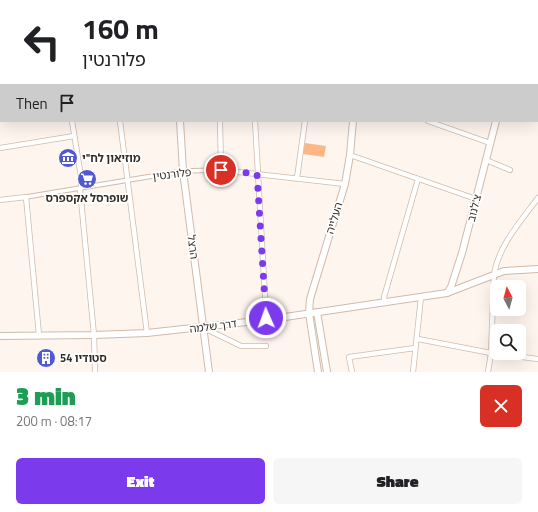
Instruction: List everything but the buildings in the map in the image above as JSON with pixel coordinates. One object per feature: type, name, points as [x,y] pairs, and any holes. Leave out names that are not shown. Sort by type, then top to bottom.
[{"type":"street","points":[[72,122],[82,183],[80,189],[94,336],[95,372]]},
{"type":"street","points":[[120,122],[145,327],[148,333]]},
{"type":"street","name":"הרצל","points":[[180,122],[183,171],[209,372]]},
{"type":"street","points":[[220,122],[221,170]]},
{"type":"street","points":[[255,122],[266,313],[265,320]]},
{"type":"street","points":[[297,178],[305,122]]},
{"type":"street","name":"העלייה","points":[[318,372],[309,313],[312,291],[345,184],[350,155],[353,122]]},
{"type":"street","points":[[431,122],[490,143]]},
{"type":"street","name":"צ'לנוב","points":[[447,293],[451,287],[496,122]]},
{"type":"street","points":[[0,148],[74,136]]},
{"type":"street","points":[[350,155],[476,199]]},
{"type":"street","points":[[486,160],[510,170]]},
{"type":"street","name":"פלורנטין","points":[[0,200],[80,189],[128,179],[183,171],[221,170],[345,184]]},
{"type":"street","points":[[385,302],[384,297],[418,179]]},
{"type":"street","points":[[26,197],[39,335]]},
{"type":"street","points":[[494,280],[494,274],[499,254],[538,198]]},
{"type":"street","name":"דרך שלמה","points":[[0,336],[94,336],[204,328],[447,293],[494,274],[513,269],[537,269]]},
{"type":"street","name":"דרך שלמה","points":[[451,287],[469,284]]},
{"type":"street","points":[[413,372],[415,348],[418,339],[421,297]]},
{"type":"street","points":[[317,312],[327,372]]},
{"type":"street","points":[[204,328],[241,346],[266,346]]},
{"type":"street","points":[[418,339],[490,353],[488,372]]},
{"type":"street","points":[[352,372],[350,357],[415,348]]},
{"type":"street","points":[[526,358],[538,359]]},
{"type":"shaded area","points":[[305,143],[326,146],[324,157],[303,154]]},
{"type":"place","name":"מוזיאון לח\"י","points":[[68,158]]},
{"type":"place","name":"שופרסל אקספרס","points":[[87,179]]},
{"type":"place","name":"סטודיו 54","points":[[46,358]]},
{"type":"route","points":[[221,170],[257,174],[266,318]]}]
